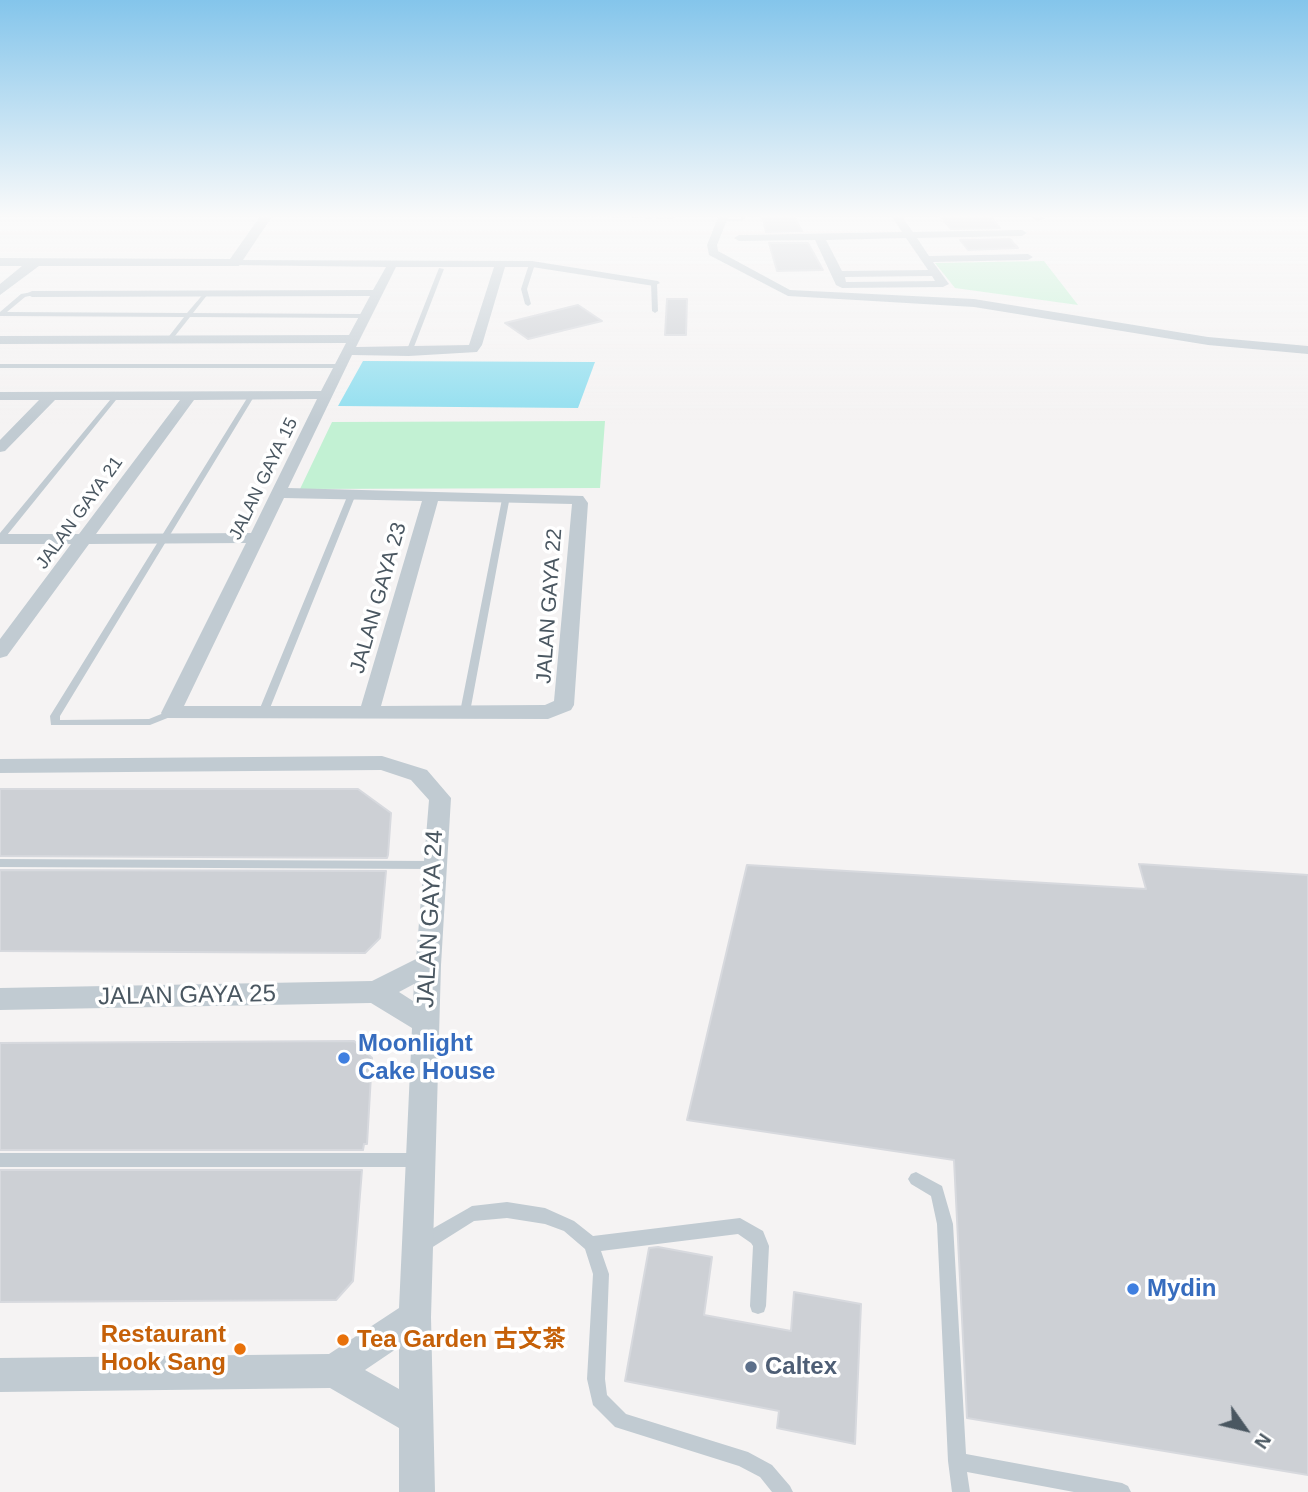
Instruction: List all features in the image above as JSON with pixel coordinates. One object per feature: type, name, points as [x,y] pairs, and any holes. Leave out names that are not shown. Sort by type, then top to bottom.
[{"type":"street","name":"JALAN GAYA 15","points":[[172,713],[381,285]]},
{"type":"street","points":[[0,340],[169,340],[347,352],[472,349],[476,345],[494,285]]},
{"type":"street","points":[[770,285],[781,291],[806,296],[956,301],[1208,341],[1308,350]]},
{"type":"street","points":[[842,285],[945,286],[993,305]]},
{"type":"street","points":[[914,300],[932,298],[945,286]]},
{"type":"street","points":[[945,286],[956,301]]},
{"type":"street","points":[[32,293],[376,293]]},
{"type":"street","name":"JALAN GAYA 21","points":[[0,652],[190,395]]},
{"type":"street","points":[[0,396],[326,395]]},
{"type":"street","points":[[0,448],[51,396]]},
{"type":"street","name":"JALAN GAYA 22","points":[[172,713],[554,711],[565,701],[579,501],[568,497],[278,494]]},
{"type":"street","name":"JALAN GAYA 23","points":[[369,712],[432,495]]},
{"type":"street","points":[[0,538],[257,538]]},
{"type":"street","name":"JALAN GAYA 24","points":[[0,766],[382,763],[419,775],[440,798],[428,965],[420,1160],[415,1317],[417,1492]]},
{"type":"street","name":"JALAN GAYA 25","points":[[0,999],[375,992],[428,965]]},
{"type":"street","points":[[375,992],[426,1022]]},
{"type":"street","points":[[333,1371],[415,1317]]},
{"type":"street","points":[[0,1375],[333,1371],[416,1418]]},
{"type":"lane","points":[[409,352],[435,285]]},
{"type":"lane","points":[[525,285],[528,304]]},
{"type":"lane","points":[[654,285],[655,312]]},
{"type":"lane","points":[[32,293],[23,295],[1,314],[365,316]]},
{"type":"lane","points":[[169,340],[205,293]]},
{"type":"lane","points":[[0,366],[347,352]]},
{"type":"lane","points":[[172,713],[150,722],[55,723],[55,716],[252,395]]},
{"type":"lane","points":[[0,538],[117,396]]},
{"type":"lane","points":[[262,713],[352,495]]},
{"type":"lane","points":[[465,712],[506,496]]},
{"type":"lane","points":[[0,863],[434,865]]},
{"type":"lane","points":[[0,1160],[420,1160]]},
{"type":"lane","points":[[916,1179],[937,1191],[945,1224],[957,1461],[961,1492]]},
{"type":"lane","points":[[418,1247],[472,1214],[507,1210],[545,1216],[569,1226],[591,1244],[601,1274],[596,1379],[599,1399],[621,1421],[742,1458],[766,1471],[784,1492]]},
{"type":"lane","points":[[591,1244],[740,1226],[757,1237],[761,1246],[758,1306]]},
{"type":"lane","points":[[957,1461],[1122,1492]]},
{"type":"green space","points":[[952,285],[1062,285],[1078,305],[955,288]]},
{"type":"green space","points":[[605,421],[600,488],[300,489],[332,422]]},
{"type":"water","points":[[363,361],[595,362],[578,408],[338,406]]},
{"type":"building","points":[[667,299],[687,299],[686,335],[665,335]]},
{"type":"building","points":[[578,305],[602,321],[528,339],[505,323]]},
{"type":"building","points":[[0,789],[358,789],[391,813],[388,855],[387,858],[0,856]]},
{"type":"building","name":"Mydin","points":[[1139,864],[1308,875],[1308,1475],[967,1418],[954,1160],[687,1120],[747,865],[1146,889]]},
{"type":"building","points":[[0,870],[386,871],[380,938],[365,953],[0,951]]},
{"type":"building","points":[[354,1041],[372,1058],[367,1144],[364,1144],[363,1150],[0,1150],[0,1043]]},
{"type":"building","points":[[0,1170],[362,1170],[353,1281],[336,1300],[0,1302]]},
{"type":"building","points":[[658,1247],[712,1257],[704,1315],[791,1331],[794,1292],[861,1304],[855,1444],[777,1428],[779,1411],[625,1381],[649,1248]]},
{"type":"place","name":"Moonlight Cake House","points":[[344,1058]]},
{"type":"place","name":"Mydin","points":[[1133,1289]]},
{"type":"place","name":"Tea Garden 古文茶","points":[[343,1340]]},
{"type":"place","name":"Restaurant Hook Sang","points":[[240,1349]]},
{"type":"place","name":"Caltex","points":[[751,1367]]}]
